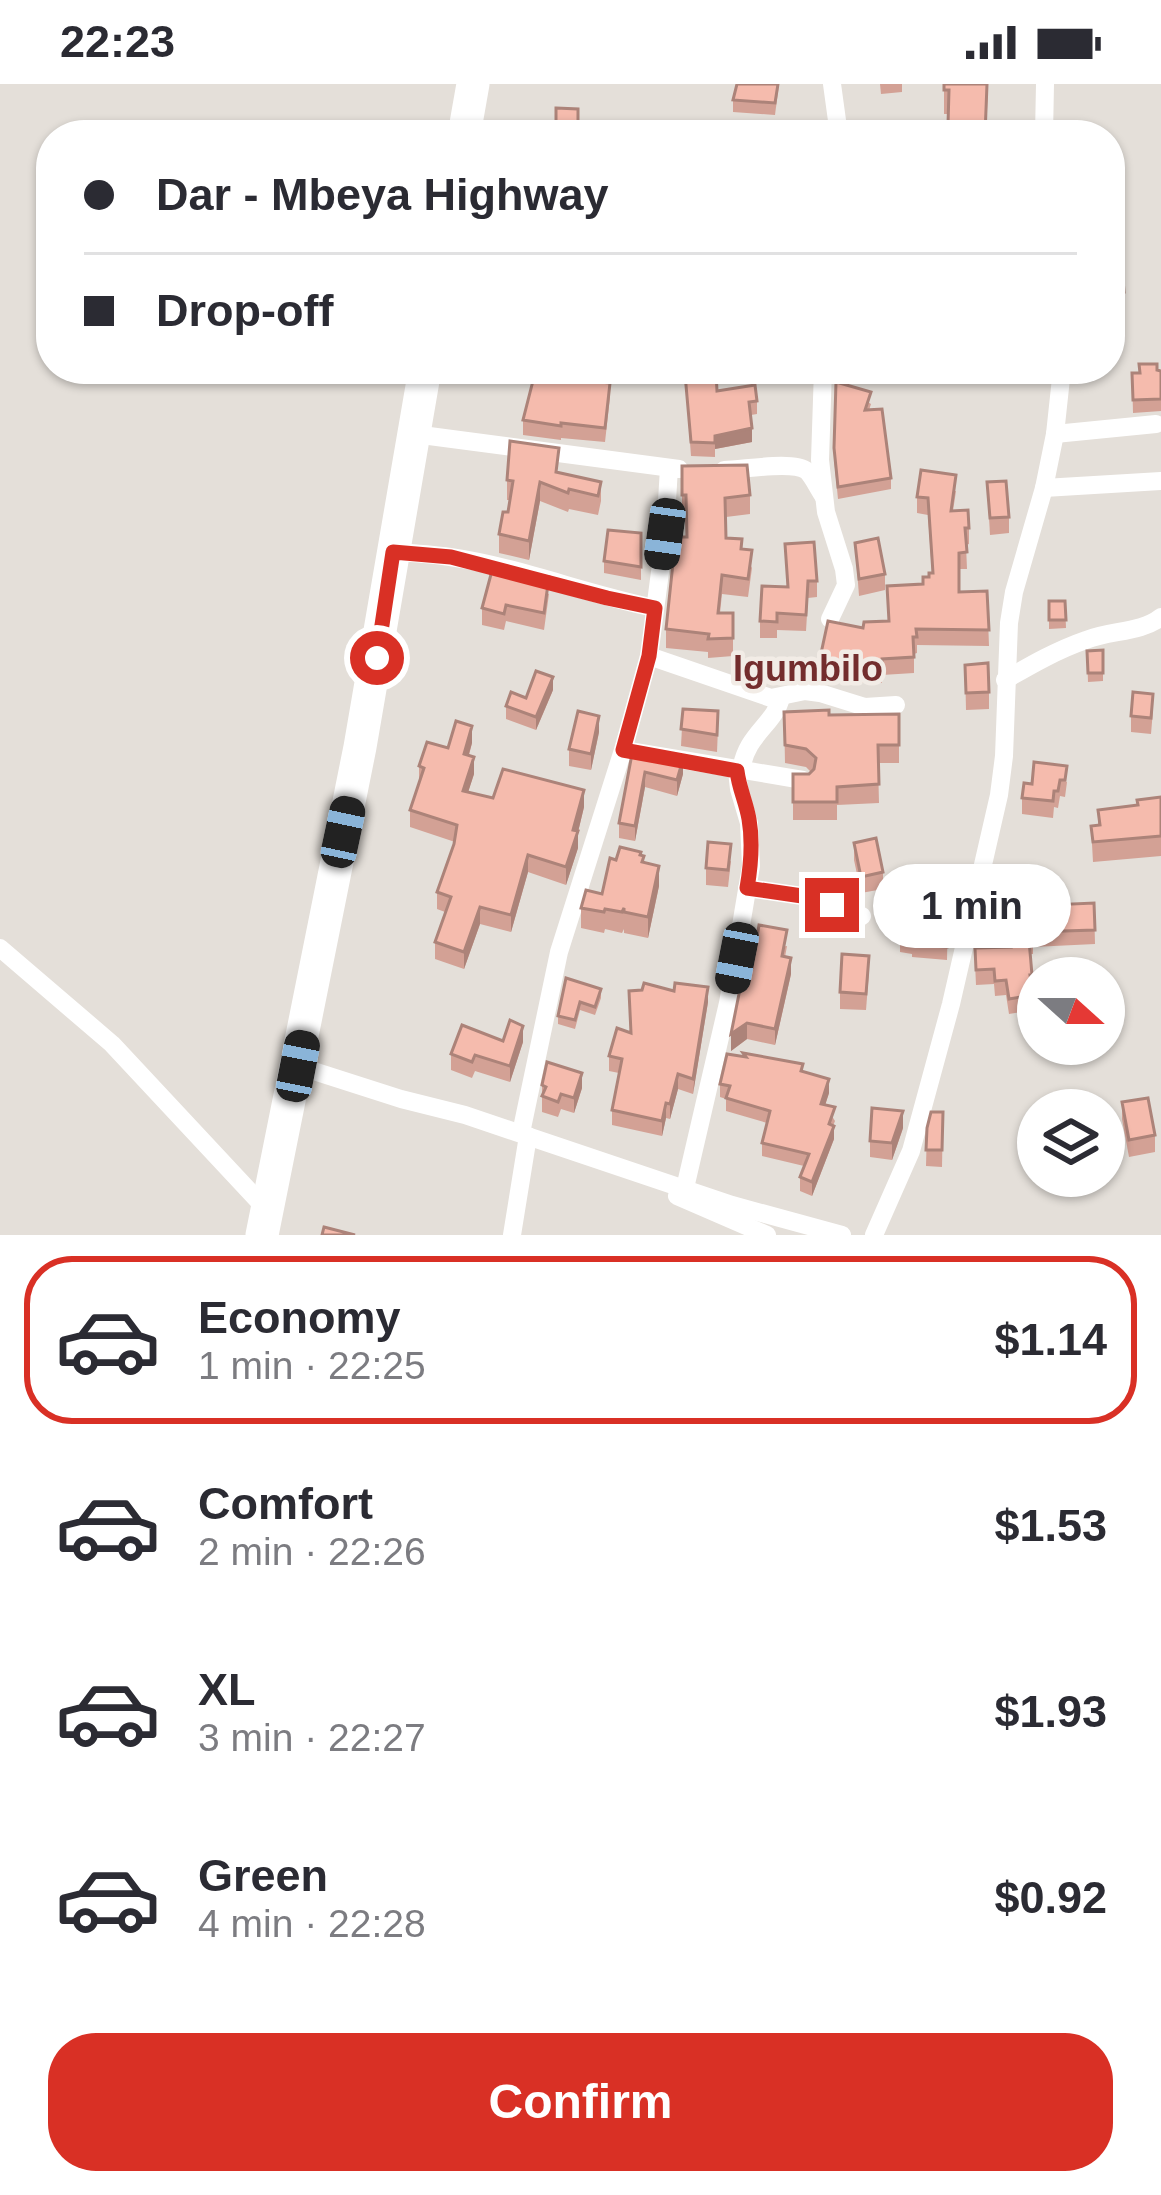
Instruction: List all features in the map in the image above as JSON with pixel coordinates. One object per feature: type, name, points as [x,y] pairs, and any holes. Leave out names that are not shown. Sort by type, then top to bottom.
[{"type":"highway","points":[[467,120],[473,84]]},
{"type":"highway","points":[[265,1223],[377,658],[422,384]]},
{"type":"street","points":[[832,84],[838,120]]},
{"type":"street","points":[[1043,120],[1045,84]]},
{"type":"street","points":[[1036,120],[1042,106]]},
{"type":"street","points":[[823,384],[824,497],[846,585],[830,619]]},
{"type":"street","points":[[874,1235],[911,1151],[999,795],[1014,592],[1044,488],[1060,384]]},
{"type":"street","points":[[1055,434],[1156,424]]},
{"type":"street","points":[[414,434],[690,469]]},
{"type":"street","points":[[512,1235],[524,1134],[559,952],[649,656],[669,468]]},
{"type":"street","points":[[711,470],[800,468],[808,472],[824,497]]},
{"type":"street","points":[[1044,488],[1161,482]]},
{"type":"street","points":[[393,552],[451,557],[655,608]]},
{"type":"street","points":[[1005,680],[1087,639],[1144,628],[1161,617]]},
{"type":"street","points":[[649,656],[760,695],[820,693],[865,707],[896,705]]},
{"type":"street","points":[[686,1188],[728,1003],[752,856],[739,771],[751,741],[778,709],[781,697]]},
{"type":"street","points":[[623,750],[803,780]]},
{"type":"street","points":[[747,888],[809,897],[862,916]]},
{"type":"street","points":[[0,948],[112,1044],[265,1223]]},
{"type":"street","points":[[298,1066],[465,1115],[732,1205],[842,1235]]},
{"type":"street","points":[[637,1171],[669,1192],[767,1235]]},
{"type":"building","points":[[737,84],[778,84],[775,103],[733,100]]},
{"type":"building","points":[[944,84],[987,84],[986,120],[948,120],[949,90],[944,90]]},
{"type":"building","points":[[556,108],[578,109],[578,120],[556,120]]},
{"type":"building","points":[[1139,364],[1157,364],[1161,399],[1133,400],[1132,373],[1140,373]]},
{"type":"building","points":[[532,384],[610,384],[605,428],[523,420]]},
{"type":"building","points":[[686,384],[717,384],[717,391],[755,385],[757,401],[749,402],[752,428],[715,436],[715,443],[691,442]]},
{"type":"building","points":[[836,384],[871,392],[865,410],[882,409],[891,478],[838,487]]},
{"type":"building","points":[[510,441],[559,448],[556,472],[601,482],[598,496],[569,489],[568,493],[540,482],[529,541],[499,534],[513,481],[507,480]]},
{"type":"building","points":[[747,465],[750,495],[725,498],[726,538],[742,539],[741,549],[752,550],[748,579],[722,575],[718,613],[733,613],[733,638],[708,639],[709,634],[666,629],[675,544],[679,537],[687,537],[682,466]]},
{"type":"building","points":[[921,470],[956,475],[951,511],[968,510],[969,528],[965,528],[967,552],[959,553],[959,592],[987,591],[989,630],[916,629],[914,657],[882,659],[882,667],[850,666],[820,658],[828,621],[863,628],[864,622],[889,621],[887,586],[923,584],[923,577],[933,573],[928,498],[917,497]]},
{"type":"building","points":[[1006,481],[1009,517],[990,518],[987,482]]},
{"type":"building","points":[[608,530],[641,533],[641,567],[604,561]]},
{"type":"building","points":[[878,538],[885,574],[859,579],[855,543]]},
{"type":"building","points":[[814,542],[817,581],[808,581],[806,615],[777,613],[777,622],[760,621],[762,586],[788,587],[785,544]]},
{"type":"building","points":[[494,563],[549,577],[544,613],[506,605],[504,614],[482,608]]},
{"type":"building","points":[[1049,601],[1065,601],[1066,620],[1049,620]]},
{"type":"building","points":[[1103,650],[1103,673],[1088,673],[1087,651]]},
{"type":"building","points":[[988,663],[989,692],[966,693],[965,665]]},
{"type":"building","points":[[536,671],[553,677],[536,717],[506,706],[511,692],[526,698]]},
{"type":"building","points":[[1133,692],[1153,694],[1151,718],[1131,716]]},
{"type":"building","points":[[683,709],[718,711],[717,735],[681,729]]},
{"type":"building","points":[[829,710],[829,715],[899,714],[899,745],[878,745],[879,784],[837,787],[837,802],[793,802],[793,774],[809,774],[816,758],[806,749],[785,745],[784,712]]},
{"type":"building","points":[[578,711],[599,716],[591,754],[569,749]]},
{"type":"building","points":[[456,721],[472,726],[464,754],[474,757],[463,791],[493,798],[503,769],[584,790],[566,867],[528,855],[511,915],[480,907],[464,952],[435,942],[451,897],[437,892],[457,825],[410,810],[427,742],[448,748]]},
{"type":"building","points":[[632,754],[683,759],[677,780],[645,772],[635,826],[619,823]]},
{"type":"building","points":[[1034,762],[1067,766],[1053,801],[1022,798],[1024,783],[1032,784]]},
{"type":"building","points":[[1161,797],[1161,836],[1093,842],[1091,826],[1100,825],[1098,810]]},
{"type":"building","points":[[876,838],[883,872],[861,877],[854,843]]},
{"type":"building","points":[[708,842],[731,844],[728,870],[706,868]]},
{"type":"building","points":[[620,847],[641,852],[642,862],[659,866],[648,917],[624,912],[624,908],[604,912],[581,908],[586,890],[602,894],[610,858],[616,860]]},
{"type":"building","points":[[1004,887],[1028,888],[1028,906],[1094,903],[1095,930],[1032,932],[1030,957],[1017,957],[1017,998],[1009,999],[1006,980],[995,981],[994,969],[976,970],[975,948],[1011,947]]},
{"type":"building","points":[[904,903],[948,914],[947,947],[900,940]]},
{"type":"building","points":[[759,925],[787,930],[782,956],[791,958],[775,1029],[747,1023],[731,1034],[748,949],[755,950]]},
{"type":"building","points":[[842,954],[869,956],[866,994],[840,992]]},
{"type":"building","points":[[566,978],[601,989],[595,1007],[580,1002],[575,1020],[558,1016]]},
{"type":"building","points":[[644,983],[674,991],[675,983],[708,987],[693,1079],[678,1074],[662,1121],[612,1110],[622,1059],[609,1056],[617,1028],[631,1033],[629,991],[642,990]]},
{"type":"building","points":[[510,1020],[523,1026],[510,1066],[475,1055],[472,1062],[451,1054],[462,1025],[503,1041]]},
{"type":"building","points":[[743,1053],[803,1064],[801,1071],[829,1079],[821,1104],[835,1107],[829,1124],[834,1126],[812,1182],[800,1177],[809,1154],[762,1143],[770,1111],[726,1098],[730,1086],[720,1084],[727,1054],[746,1057]]},
{"type":"building","points":[[547,1062],[582,1073],[574,1098],[561,1094],[558,1102],[542,1096]]},
{"type":"building","points":[[1148,1098],[1155,1135],[1129,1140],[1125,1102]]},
{"type":"building","points":[[872,1108],[903,1111],[892,1143],[870,1141]]},
{"type":"building","points":[[931,1112],[943,1112],[942,1150],[926,1150]]},
{"type":"building","points":[[324,1227],[355,1235],[322,1235]]},
{"type":"district","name":"Igumbilo","points":[[808,668]]},
{"type":"route","points":[[377,658],[393,552],[451,557],[655,608],[649,656],[623,750],[737,771],[752,856],[747,888],[832,905]]}]
